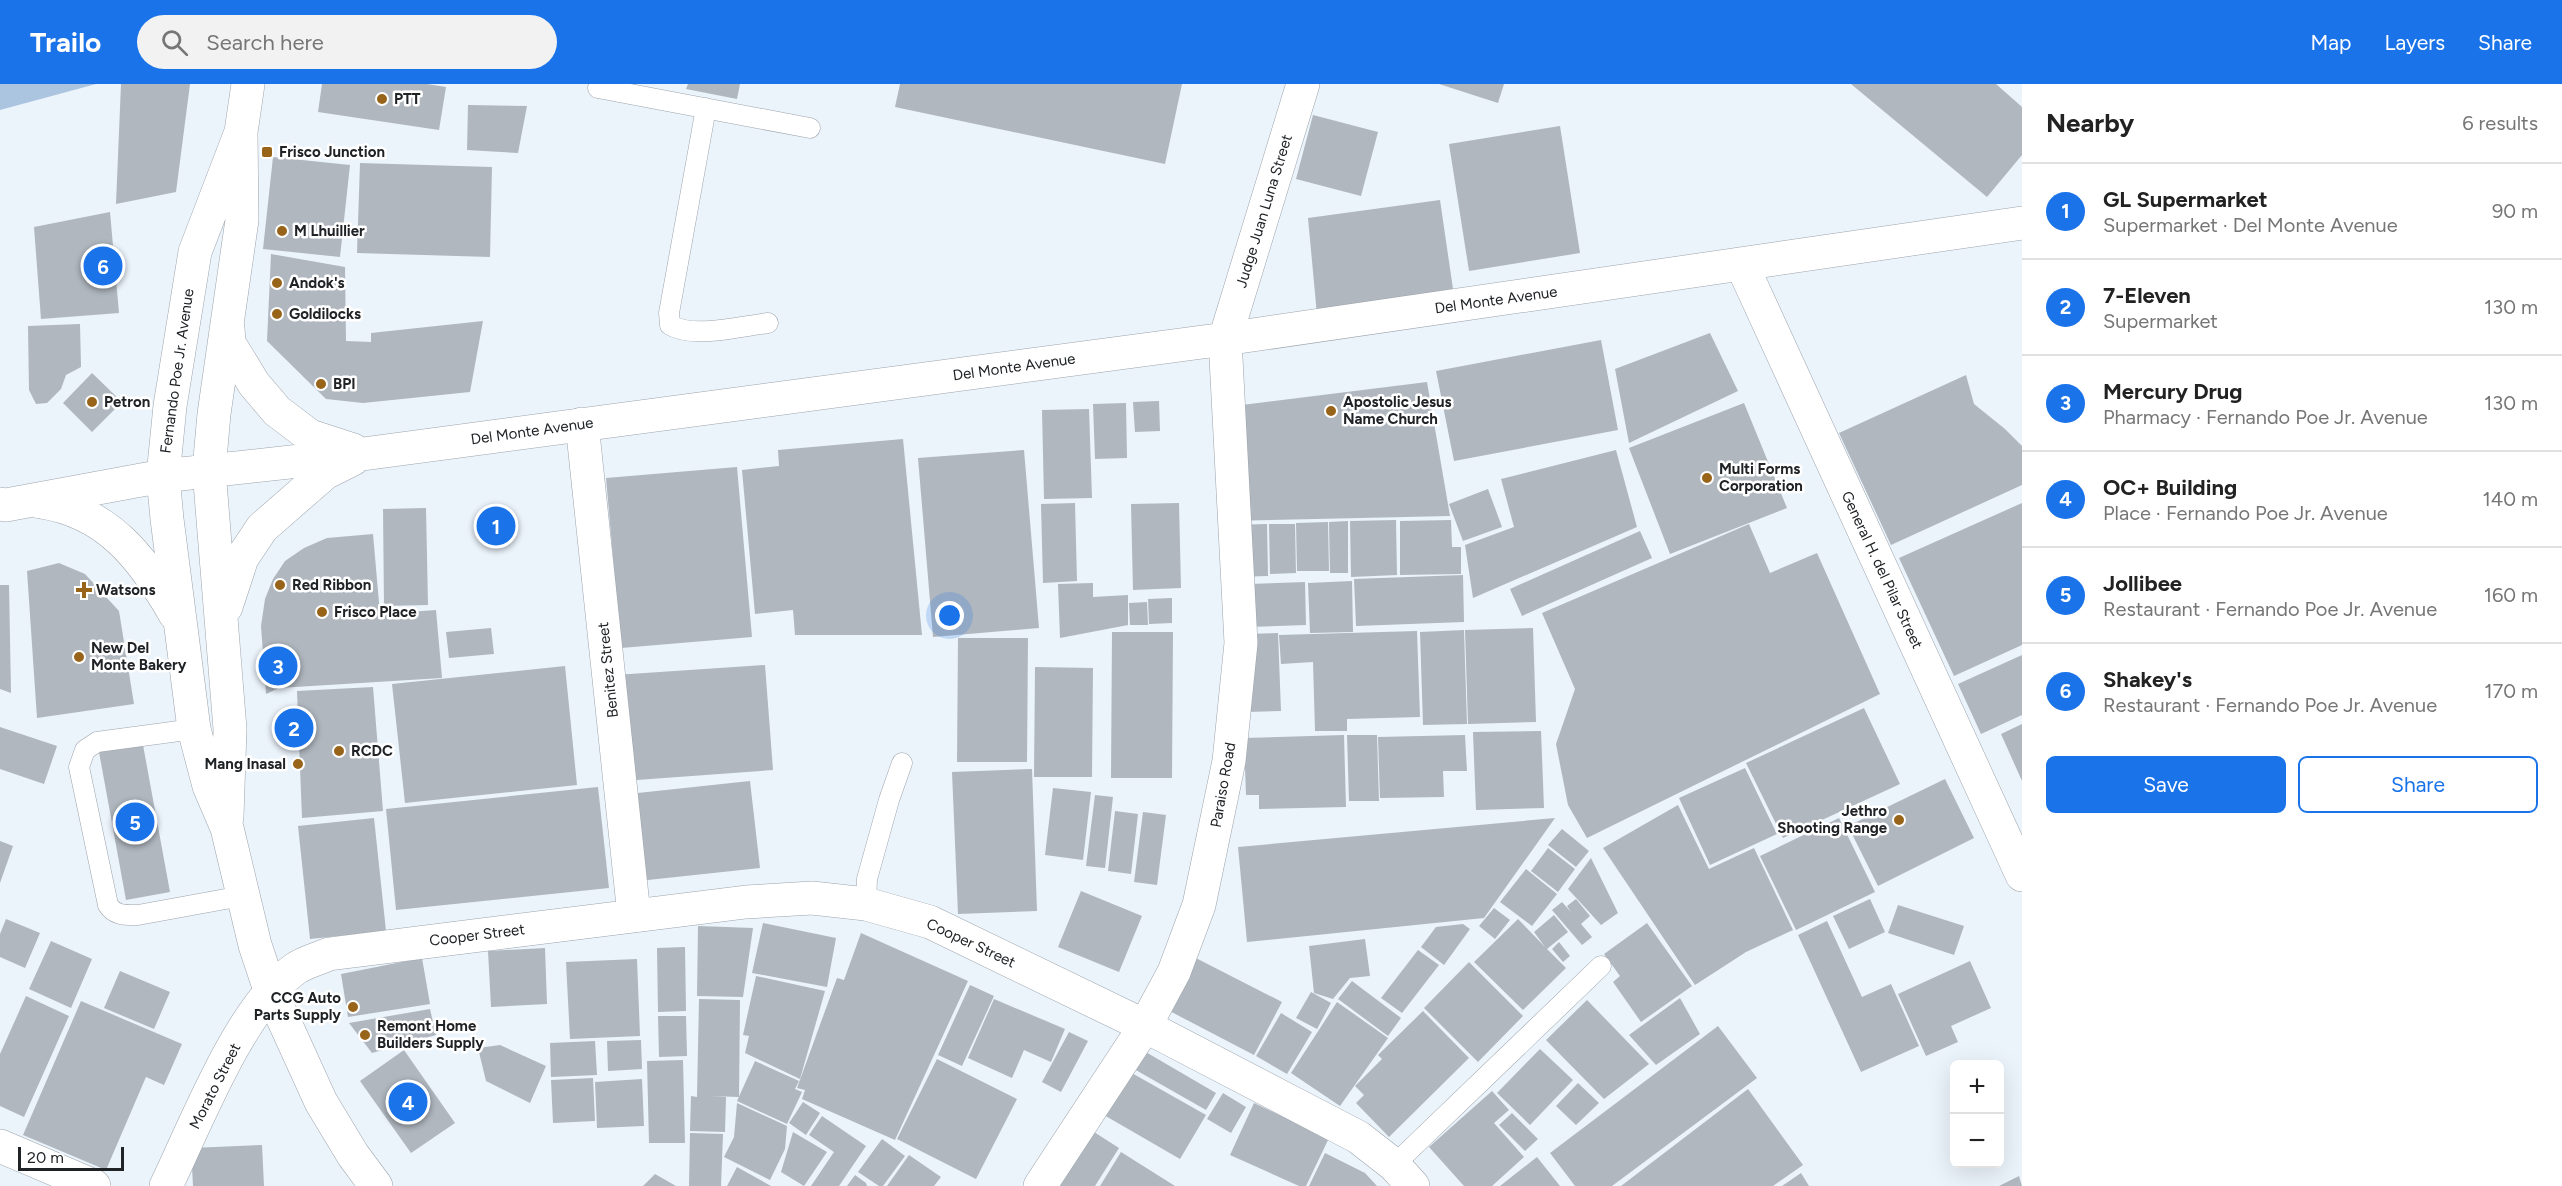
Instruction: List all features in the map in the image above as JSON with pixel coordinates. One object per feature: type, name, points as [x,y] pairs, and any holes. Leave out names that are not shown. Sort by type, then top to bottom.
[{"type":"main road","name":"Fernando Poe Jr. Avenue","points":[[227,828],[230,729],[209,470],[214,414],[242,220],[241,132],[248,84]]},
{"type":"main road","name":"Judge Juan Luna Street","points":[[1225,339],[1303,84]]},
{"type":"main road","name":"Fernando Poe Jr. Avenue","points":[[241,132],[195,252],[170,406],[163,476],[180,624],[194,729],[208,786],[227,828],[242,896],[270,990],[321,1102],[353,1155],[376,1186]]},
{"type":"main road","name":"Del Monte Avenue","points":[[2,506],[163,476],[363,454],[1225,339],[2022,223]]},
{"type":"main road","name":"General H. del Pilar Street","points":[[1742,265],[2022,875]]},
{"type":"main road","points":[[227,323],[229,343],[254,384],[277,411],[310,436],[363,454]]},
{"type":"main road","name":"Paraiso Road","points":[[1040,1186],[1145,1026],[1174,972],[1199,905],[1229,761],[1240,643],[1225,339]]},
{"type":"main road","name":"Benitez Street","points":[[582,424],[634,915]]},
{"type":"main road","points":[[222,626],[237,571],[262,528],[325,473],[363,454]]},
{"type":"main road","points":[[2,506],[37,502],[55,504],[99,522],[114,532],[158,584],[180,624]]},
{"type":"main road","name":"Cooper Street","points":[[270,990],[296,968],[329,954],[746,902],[812,898],[866,904],[930,922],[1145,1026],[1358,1137],[1404,1175]]},
{"type":"main road","name":"Morato Street","points":[[166,1186],[231,1051],[270,990]]},
{"type":"main road","points":[[0,1146],[94,1186]]},
{"type":"lane","points":[[598,88],[810,128]]},
{"type":"lane","points":[[706,108],[669,313],[670,325],[679,330],[692,332],[768,323]]},
{"type":"lane","points":[[194,729],[98,742],[85,750],[79,766],[108,905],[122,915],[138,915],[242,896]]},
{"type":"lane","points":[[866,904],[867,879],[888,800],[902,763]]},
{"type":"lane","points":[[1404,1175],[1600,966]]},
{"type":"shaded area","points":[[0,84],[96,84],[0,110]]},
{"type":"building","points":[[121,84],[190,84],[176,192],[116,204]]},
{"type":"building","name":"PTT","points":[[322,84],[427,84],[446,87],[439,130],[318,112]]},
{"type":"building","points":[[688,84],[740,84],[737,99],[686,89]]},
{"type":"building","points":[[900,84],[1182,84],[1165,164],[895,107]]},
{"type":"building","points":[[1439,84],[1504,84],[1498,103]]},
{"type":"building","points":[[1851,84],[1996,84],[2022,107],[2022,155],[1987,197]]},
{"type":"building","points":[[468,105],[527,106],[518,153],[467,150]]},
{"type":"building","points":[[1313,115],[1378,132],[1361,196],[1296,179]]},
{"type":"building","points":[[1560,126],[1580,253],[1469,271],[1449,144]]},
{"type":"building","points":[[273,157],[350,165],[340,257],[263,249]]},
{"type":"building","points":[[360,163],[492,167],[490,257],[357,253]]},
{"type":"building","points":[[1440,200],[1453,289],[1317,315],[1308,218]]},
{"type":"building","points":[[110,212],[119,313],[41,319],[34,227]]},
{"type":"building","points":[[271,254],[345,267],[346,341],[371,342],[371,333],[483,321],[470,392],[363,403],[326,399],[267,341]]},
{"type":"building","points":[[80,324],[81,367],[66,375],[61,389],[47,403],[36,404],[29,390],[28,326]]},
{"type":"building","points":[[1710,333],[1738,391],[1629,443],[1615,369]]},
{"type":"building","points":[[1601,340],[1618,430],[1454,461],[1436,371]]},
{"type":"building","name":"Petron","points":[[92,373],[122,402],[92,432],[63,403]]},
{"type":"building","points":[[1966,375],[1974,404],[2022,446],[2022,485],[1891,545],[1839,433]]},
{"type":"building","points":[[1427,382],[1450,516],[1228,521],[1226,407]]},
{"type":"building","points":[[1159,401],[1160,431],[1135,432],[1133,402]]},
{"type":"building","points":[[1126,403],[1127,458],[1095,459],[1093,404]]},
{"type":"building","name":"Multi Forms Corporation","points":[[1744,403],[1787,508],[1670,554],[1629,448]]},
{"type":"building","points":[[1089,409],[1092,498],[1044,499],[1042,410]]},
{"type":"building","points":[[903,439],[922,635],[795,635],[793,610],[755,614],[742,470],[779,466],[778,450]]},
{"type":"building","points":[[1024,450],[1039,628],[933,637],[918,458]]},
{"type":"building","points":[[1616,450],[1637,527],[1473,598],[1465,545],[1514,527],[1501,479]]},
{"type":"building","points":[[737,467],[752,637],[621,648],[606,478]]},
{"type":"building","points":[[1488,489],[1502,527],[1463,541],[1449,504]]},
{"type":"building","points":[[1075,503],[1077,581],[1043,583],[1041,504]]},
{"type":"building","points":[[1179,503],[1181,588],[1133,590],[1131,504]]},
{"type":"building","points":[[2022,503],[2022,645],[1954,676],[1899,558]]},
{"type":"building","points":[[426,508],[428,605],[384,606],[383,509]]},
{"type":"building","points":[[1396,520],[1397,575],[1351,577],[1350,521]]},
{"type":"building","points":[[1451,520],[1452,547],[1461,547],[1461,574],[1400,575],[1400,521]]},
{"type":"building","points":[[1348,521],[1348,573],[1330,573],[1329,522]]},
{"type":"building","points":[[1328,522],[1329,571],[1297,571],[1296,523]]},
{"type":"building","points":[[1267,524],[1268,576],[1234,577],[1232,525]]},
{"type":"building","points":[[1269,524],[1295,524],[1296,573],[1270,574]]},
{"type":"building","points":[[1749,524],[1770,573],[1817,553],[1880,694],[1587,838],[1568,805],[1556,744],[1575,689],[1542,613]]},
{"type":"building","points":[[1640,531],[1652,558],[1522,616],[1510,589]]},
{"type":"building","name":"Frisco Place","points":[[373,534],[380,614],[436,610],[442,678],[279,688],[266,694],[261,626],[265,599],[273,579],[285,561],[304,548],[327,538]]},
{"type":"building","name":"New Del Monte Bakery","points":[[59,563],[85,574],[119,611],[134,704],[37,718],[27,571]]},
{"type":"building","points":[[1463,575],[1464,622],[1356,626],[1354,579]]},
{"type":"building","points":[[1352,581],[1353,632],[1310,633],[1308,583]]},
{"type":"building","points":[[1305,582],[1306,625],[1248,627],[1247,584]]},
{"type":"building","points":[[1093,583],[1093,597],[1128,595],[1128,625],[1060,638],[1058,584]]},
{"type":"building","points":[[0,585],[9,585],[11,693],[0,689]]},
{"type":"building","points":[[1172,598],[1172,623],[1149,624],[1148,599]]},
{"type":"building","points":[[1147,602],[1148,625],[1130,625],[1129,603]]},
{"type":"building","points":[[491,628],[494,654],[449,658],[446,632]]},
{"type":"building","points":[[1533,628],[1536,722],[1468,724],[1465,630]]},
{"type":"building","points":[[1464,630],[1467,724],[1423,725],[1420,632]]},
{"type":"building","points":[[1417,631],[1420,717],[1347,719],[1347,731],[1315,731],[1313,662],[1281,664],[1279,635]]},
{"type":"building","points":[[1112,632],[1173,632],[1172,778],[1111,778]]},
{"type":"building","points":[[1278,633],[1281,711],[1247,712],[1245,634]]},
{"type":"building","points":[[958,638],[1028,638],[1027,762],[957,762]]},
{"type":"building","points":[[2022,655],[2022,715],[1981,734],[1958,684]]},
{"type":"building","points":[[765,665],[773,770],[623,781],[615,675]]},
{"type":"building","points":[[565,666],[577,785],[405,803],[392,684]]},
{"type":"building","points":[[1035,667],[1093,668],[1092,777],[1034,777]]},
{"type":"building","name":"RCDC","points":[[373,687],[383,811],[302,818],[297,691]]},
{"type":"building","points":[[1864,708],[1900,784],[1783,838],[1746,763]]},
{"type":"building","points":[[2022,724],[2022,781],[2001,734]]},
{"type":"building","points":[[0,727],[57,746],[44,784],[0,769]]},
{"type":"building","points":[[1541,731],[1544,808],[1476,810],[1473,732]]},
{"type":"building","points":[[1344,735],[1346,807],[1259,809],[1259,795],[1246,795],[1244,738]]},
{"type":"building","points":[[1347,735],[1377,735],[1379,801],[1349,801]]},
{"type":"building","points":[[1465,735],[1467,771],[1443,771],[1444,797],[1380,798],[1378,737]]},
{"type":"building","points":[[143,745],[170,892],[126,900],[99,752]]},
{"type":"building","points":[[1745,768],[1777,834],[1710,865],[1679,798]]},
{"type":"building","points":[[1032,769],[1037,911],[958,914],[952,772]]},
{"type":"building","points":[[1945,779],[1974,838],[1878,886],[1848,826]]},
{"type":"building","points":[[750,781],[760,868],[629,882],[619,795]]},
{"type":"building","points":[[598,787],[609,888],[396,910],[386,809]]},
{"type":"building","points":[[1053,788],[1091,792],[1083,860],[1045,855]]},
{"type":"building","points":[[1095,795],[1113,797],[1105,868],[1086,866]]},
{"type":"building","points":[[1678,805],[1709,869],[1754,848],[1793,930],[1746,952],[1695,985],[1603,848]]},
{"type":"building","points":[[1115,811],[1138,814],[1131,874],[1108,871]]},
{"type":"building","points":[[1143,812],[1166,815],[1157,885],[1134,882]]},
{"type":"building","points":[[374,818],[386,931],[310,939],[298,826]]},
{"type":"building","points":[[1555,818],[1484,918],[1247,942],[1238,847]]},
{"type":"building","points":[[1839,818],[1875,892],[1796,930],[1760,856]]},
{"type":"building","points":[[1562,829],[1589,851],[1576,867],[1548,845]]},
{"type":"building","points":[[0,841],[13,846],[0,883]]},
{"type":"building","points":[[1548,848],[1575,869],[1558,892],[1531,871]]},
{"type":"building","points":[[1591,858],[1618,913],[1601,925],[1568,889]]},
{"type":"building","points":[[1526,869],[1557,894],[1532,926],[1500,902]]},
{"type":"building","points":[[1081,891],[1142,916],[1119,972],[1058,947]]},
{"type":"building","points":[[1576,899],[1590,916],[1581,924],[1592,937],[1582,945],[1552,910],[1562,902],[1571,912],[1567,906]]},
{"type":"building","points":[[1870,899],[1885,932],[1849,949],[1833,916]]},
{"type":"building","points":[[1898,905],[1964,926],[1954,955],[1888,933]]},
{"type":"building","points":[[1494,908],[1510,920],[1495,939],[1479,926]]},
{"type":"building","points":[[1554,915],[1568,932],[1547,949],[1566,968],[1523,1010],[1474,962],[1518,919],[1545,947],[1534,932]]},
{"type":"building","points":[[6,919],[40,933],[25,968],[0,957],[0,934]]},
{"type":"building","points":[[1827,921],[1862,997],[1891,984],[1919,1046],[1861,1072],[1798,935]]},
{"type":"building","points":[[763,923],[836,938],[827,987],[752,973]]},
{"type":"building","points":[[1647,923],[1692,986],[1641,1022],[1613,982],[1620,976],[1604,954]]},
{"type":"building","points":[[1463,924],[1470,929],[1444,965],[1421,947],[1436,927]]},
{"type":"building","points":[[698,926],[753,928],[743,997],[697,996]]},
{"type":"building","points":[[861,933],[968,981],[895,1140],[802,1099],[805,1090],[797,1088],[837,978],[844,980]]},
{"type":"building","points":[[1365,939],[1370,976],[1350,978],[1333,999],[1314,993],[1309,946]]},
{"type":"building","points":[[51,941],[92,959],[71,1008],[29,989]]},
{"type":"building","points":[[1559,942],[1570,956],[1563,962],[1552,949]]},
{"type":"building","points":[[685,947],[686,1011],[658,1012],[657,948]]},
{"type":"building","points":[[545,948],[547,1004],[491,1007],[488,951]]},
{"type":"building","points":[[1418,950],[1439,965],[1402,1013],[1381,998]]},
{"type":"building","points":[[1188,954],[1282,1002],[1254,1055],[1160,1006]]},
{"type":"building","points":[[422,958],[430,1004],[348,1017],[341,974]]},
{"type":"building","points":[[637,959],[640,1036],[570,1039],[566,962]]},
{"type":"building","points":[[1970,961],[1991,1008],[1951,1026],[1958,1042],[1926,1056],[1898,994]]},
{"type":"building","points":[[1469,962],[1523,1016],[1478,1062],[1424,1008]]},
{"type":"building","points":[[120,971],[170,992],[154,1029],[104,1008]]},
{"type":"building","points":[[756,976],[825,991],[800,1079],[745,1053],[749,1036],[743,1035]]},
{"type":"building","points":[[1352,981],[1401,1018],[1388,1036],[1338,999]]},
{"type":"building","points":[[970,985],[994,996],[962,1066],[938,1055]]},
{"type":"building","points":[[1311,992],[1331,1003],[1317,1029],[1296,1018]]},
{"type":"building","points":[[26,996],[69,1016],[24,1117],[0,1106],[0,1054]]},
{"type":"building","points":[[1680,998],[1700,1034],[1656,1065],[1629,1035]]},
{"type":"building","points":[[699,999],[740,1000],[739,1097],[710,1096],[726,1097],[725,1132],[690,1131],[691,1096],[697,1097]]},
{"type":"building","points":[[994,999],[1065,1029],[1051,1062],[1024,1050],[1012,1078],[968,1058]]},
{"type":"building","points":[[1587,1000],[1649,1064],[1604,1099],[1546,1040]]},
{"type":"building","points":[[81,1001],[182,1044],[164,1085],[146,1077],[106,1170],[23,1135]]},
{"type":"building","points":[[1337,1002],[1388,1038],[1340,1106],[1291,1073]]},
{"type":"building","points":[[430,1009],[436,1035],[372,1053],[349,1023]]},
{"type":"building","points":[[1423,1011],[1469,1058],[1389,1137],[1356,1103],[1364,1095],[1355,1086],[1382,1059],[1378,1055]]},
{"type":"building","points":[[1281,1013],[1312,1032],[1287,1074],[1256,1056]]},
{"type":"building","points":[[658,1016],[686,1016],[687,1056],[659,1057]]},
{"type":"building","points":[[1718,1026],[1757,1078],[1612,1186],[1575,1186],[1550,1153]]},
{"type":"building","points":[[1069,1032],[1088,1041],[1061,1092],[1042,1082]]},
{"type":"building","points":[[641,1040],[642,1069],[608,1071],[607,1041]]},
{"type":"building","points":[[595,1041],[597,1075],[551,1077],[550,1043]]},
{"type":"building","points":[[500,1045],[546,1066],[530,1103],[486,1081],[478,1048]]},
{"type":"building","points":[[1540,1049],[1573,1080],[1530,1125],[1497,1093]]},
{"type":"building","points":[[404,1050],[455,1123],[411,1153],[360,1081]]},
{"type":"building","points":[[1144,1051],[1216,1093],[1206,1110],[1134,1069]]},
{"type":"building","points":[[937,1059],[1017,1099],[976,1179],[897,1139]]},
{"type":"building","points":[[683,1060],[685,1143],[649,1143],[647,1061]]},
{"type":"building","points":[[755,1061],[799,1081],[795,1089],[802,1092],[787,1124],[737,1101]]},
{"type":"building","points":[[1123,1068],[1206,1115],[1180,1159],[1097,1111]]},
{"type":"building","points":[[593,1078],[595,1121],[553,1123],[551,1080]]},
{"type":"building","points":[[642,1079],[644,1126],[597,1128],[595,1082]]},
{"type":"building","points":[[1578,1083],[1599,1103],[1576,1125],[1556,1106]]},
{"type":"building","points":[[1748,1089],[1803,1165],[1773,1186],[1621,1186]]},
{"type":"building","points":[[1492,1091],[1509,1110],[1494,1123],[1524,1157],[1492,1186],[1464,1186],[1429,1147]]},
{"type":"building","points":[[1223,1093],[1246,1107],[1231,1133],[1207,1119]]},
{"type":"building","points":[[803,1102],[820,1113],[806,1135],[789,1123]]},
{"type":"building","points":[[737,1103],[787,1126],[785,1149],[770,1180],[724,1157],[734,1137]]},
{"type":"building","points":[[1254,1103],[1329,1138],[1306,1186],[1299,1186],[1230,1155]]},
{"type":"building","points":[[1512,1113],[1538,1139],[1525,1151],[1499,1125]]},
{"type":"building","points":[[822,1116],[866,1146],[839,1186],[811,1186],[834,1152],[809,1135]]},
{"type":"building","points":[[1083,1125],[1119,1148],[1095,1186],[1044,1186]]},
{"type":"building","points":[[793,1132],[827,1152],[804,1186],[781,1172]]},
{"type":"building","points":[[690,1133],[723,1134],[721,1186],[689,1186]]},
{"type":"building","points":[[882,1139],[905,1156],[883,1186],[879,1186],[858,1172]]},
{"type":"building","points":[[262,1145],[264,1186],[193,1186],[191,1148]]},
{"type":"building","points":[[1121,1152],[1175,1186],[1100,1186]]},
{"type":"building","points":[[1325,1153],[1365,1173],[1377,1186],[1309,1186]]},
{"type":"building","points":[[909,1155],[941,1177],[934,1186],[887,1186]]},
{"type":"building","points":[[1537,1157],[1560,1186],[1500,1186]]},
{"type":"building","points":[[737,1167],[771,1186],[727,1186]]},
{"type":"building","points":[[1801,1173],[1809,1186],[1782,1186]]},
{"type":"building","points":[[655,1174],[676,1186],[643,1186]]},
{"type":"building","points":[[855,1175],[866,1183],[867,1186],[847,1186]]},
{"type":"building","points":[[2019,1176],[2022,1186],[1999,1186]]},
{"type":"place","name":"PTT","points":[[382,99]]},
{"type":"place","name":"Frisco Junction","points":[[267,152]]},
{"type":"place","name":"M Lhuillier","points":[[282,231]]},
{"type":"place","name":"Shakey's","points":[[103,266]]},
{"type":"place","name":"Andok's","points":[[277,283]]},
{"type":"place","name":"Goldilocks","points":[[277,314]]},
{"type":"place","name":"BPI","points":[[321,384]]},
{"type":"place","name":"Petron","points":[[92,402]]},
{"type":"place","name":"Apostolic Jesus Name Church","points":[[1331,411]]},
{"type":"place","name":"Multi Forms Corporation","points":[[1707,478]]},
{"type":"place","name":"GL Supermarket","points":[[496,526]]},
{"type":"place","name":"Red Ribbon","points":[[280,585]]},
{"type":"place","name":"Watsons","points":[[84,590]]},
{"type":"place","name":"Frisco Place","points":[[322,612]]},
{"type":"place","name":"New Del Monte Bakery","points":[[79,657]]},
{"type":"place","name":"Mercury Drug","points":[[278,666]]},
{"type":"place","name":"7-Eleven","points":[[294,728]]},
{"type":"place","name":"RCDC","points":[[339,751]]},
{"type":"place","name":"Mang Inasal","points":[[298,764]]},
{"type":"place","name":"Jethro Shooting Range","points":[[1899,820]]},
{"type":"place","name":"Jollibee","points":[[135,822]]},
{"type":"place","name":"CCG Auto Parts Supply","points":[[353,1007]]},
{"type":"place","name":"Remont Home Builders Supply","points":[[365,1035]]},
{"type":"place","name":"OC+ Building","points":[[408,1102]]}]
